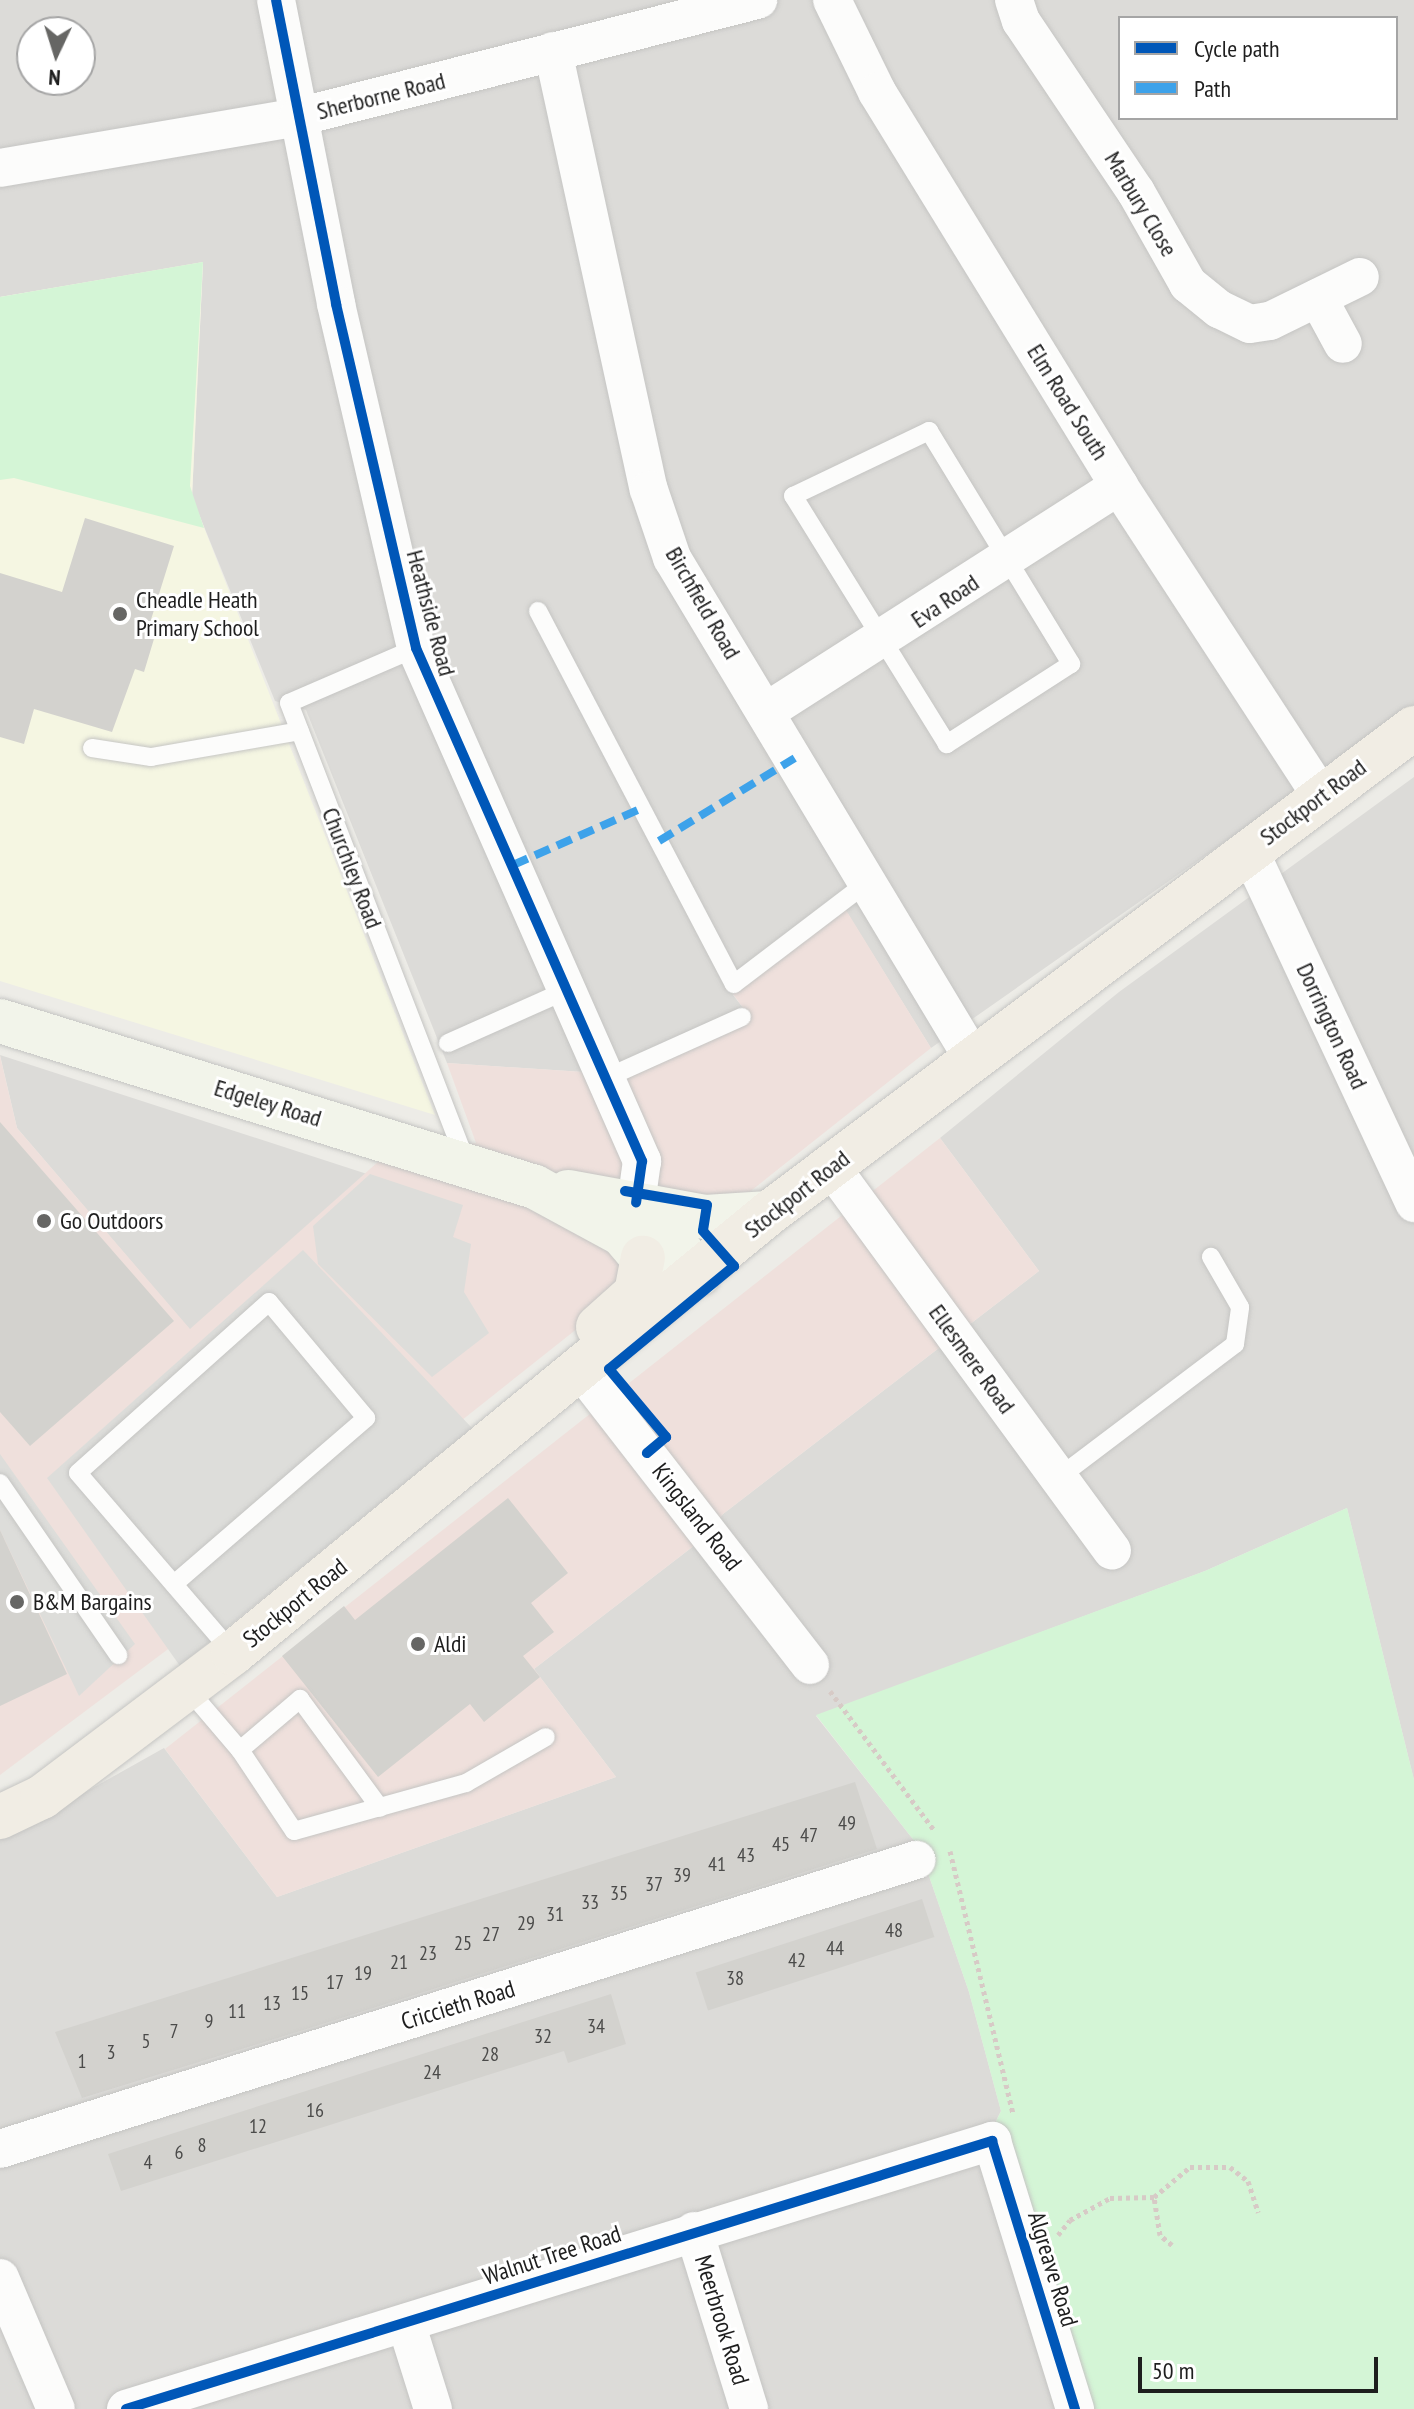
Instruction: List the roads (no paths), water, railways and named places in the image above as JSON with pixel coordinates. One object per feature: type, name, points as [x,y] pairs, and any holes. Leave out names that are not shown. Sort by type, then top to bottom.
[{"type":"main road","name":"Stockport Road","points":[[0,1817],[42,1797],[233,1653],[582,1371],[769,1213],[1320,794],[1414,728]]},
{"type":"main road","name":"Edgeley Road","points":[[0,1021],[466,1163],[535,1187],[622,1234],[662,1284],[690,1282]]},
{"type":"main road","name":"Edgeley Road","points":[[535,1187],[641,1190],[705,1217],[769,1213]]},
{"type":"main road","points":[[641,1190],[690,1282]]},
{"type":"main road","points":[[582,1371],[585,1339],[636,1293],[643,1258]]},
{"type":"street","name":"Heathside Road","points":[[276,0],[298,117],[416,648],[606,1078],[641,1190]]},
{"type":"street","name":"Sherborne Road","points":[[0,168],[298,117],[758,0]]},
{"type":"street","name":"Elm Road South","points":[[832,0],[877,92],[1119,486],[1320,794]]},
{"type":"street","name":"Marbury Close","points":[[1014,0],[1021,21],[1136,192],[1188,284],[1250,324],[1318,298],[1360,277]]},
{"type":"street","name":"Birchfield Road","points":[[553,51],[649,490],[672,558],[767,711],[972,1057]]},
{"type":"street","points":[[1318,298],[1343,344]]},
{"type":"street","name":"Eva Road","points":[[767,711],[880,644],[1119,486]]},
{"type":"street","name":"Dorrington Road","points":[[1249,850],[1405,1154],[1414,1203]]},
{"type":"street","name":"Ellesmere Road","points":[[832,1168],[1112,1551]]},
{"type":"street","name":"Kingsland Road","points":[[582,1371],[810,1665]]},
{"type":"street","name":"Criccieth Road","points":[[0,2149],[916,1860]]},
{"type":"street","name":"Walnut Tree Road","points":[[126,2409],[992,2141]]},
{"type":"street","name":"Algreave Road","points":[[992,2141],[1075,2409]]},
{"type":"street","name":"Meerbrook Road","points":[[694,2231],[749,2409]]},
{"type":"street","points":[[0,2278],[56,2409]]},
{"type":"street","points":[[406,2323],[433,2409]]},
{"type":"lane","points":[[929,431],[1005,561],[1071,664],[947,744],[880,644],[793,496],[929,431]]},
{"type":"lane","points":[[538,611],[734,984],[868,882]]},
{"type":"lane","name":"Churchley Road","points":[[416,648],[289,703],[466,1163]]},
{"type":"lane","points":[[92,748],[151,757],[300,731]]},
{"type":"lane","points":[[448,1043],[567,990]]},
{"type":"lane","points":[[606,1078],[742,1017]]},
{"type":"lane","points":[[1058,1478],[1235,1344],[1240,1307],[1211,1257]]},
{"type":"lane","points":[[174,1584],[366,1418],[269,1302],[78,1473],[233,1653]]},
{"type":"lane","points":[[0,1483],[118,1655]]},
{"type":"lane","points":[[187,1688],[240,1750],[294,1831],[466,1783],[546,1737]]},
{"type":"lane","points":[[240,1750],[300,1699],[380,1808]]},
{"type":"place","name":"Cheadle Heath Primary School","points":[[120,614]]},
{"type":"place","name":"Go Outdoors","points":[[44,1221]]},
{"type":"place","name":"B&M Bargains","points":[[17,1602]]},
{"type":"place","name":"Aldi","points":[[418,1644]]}]
